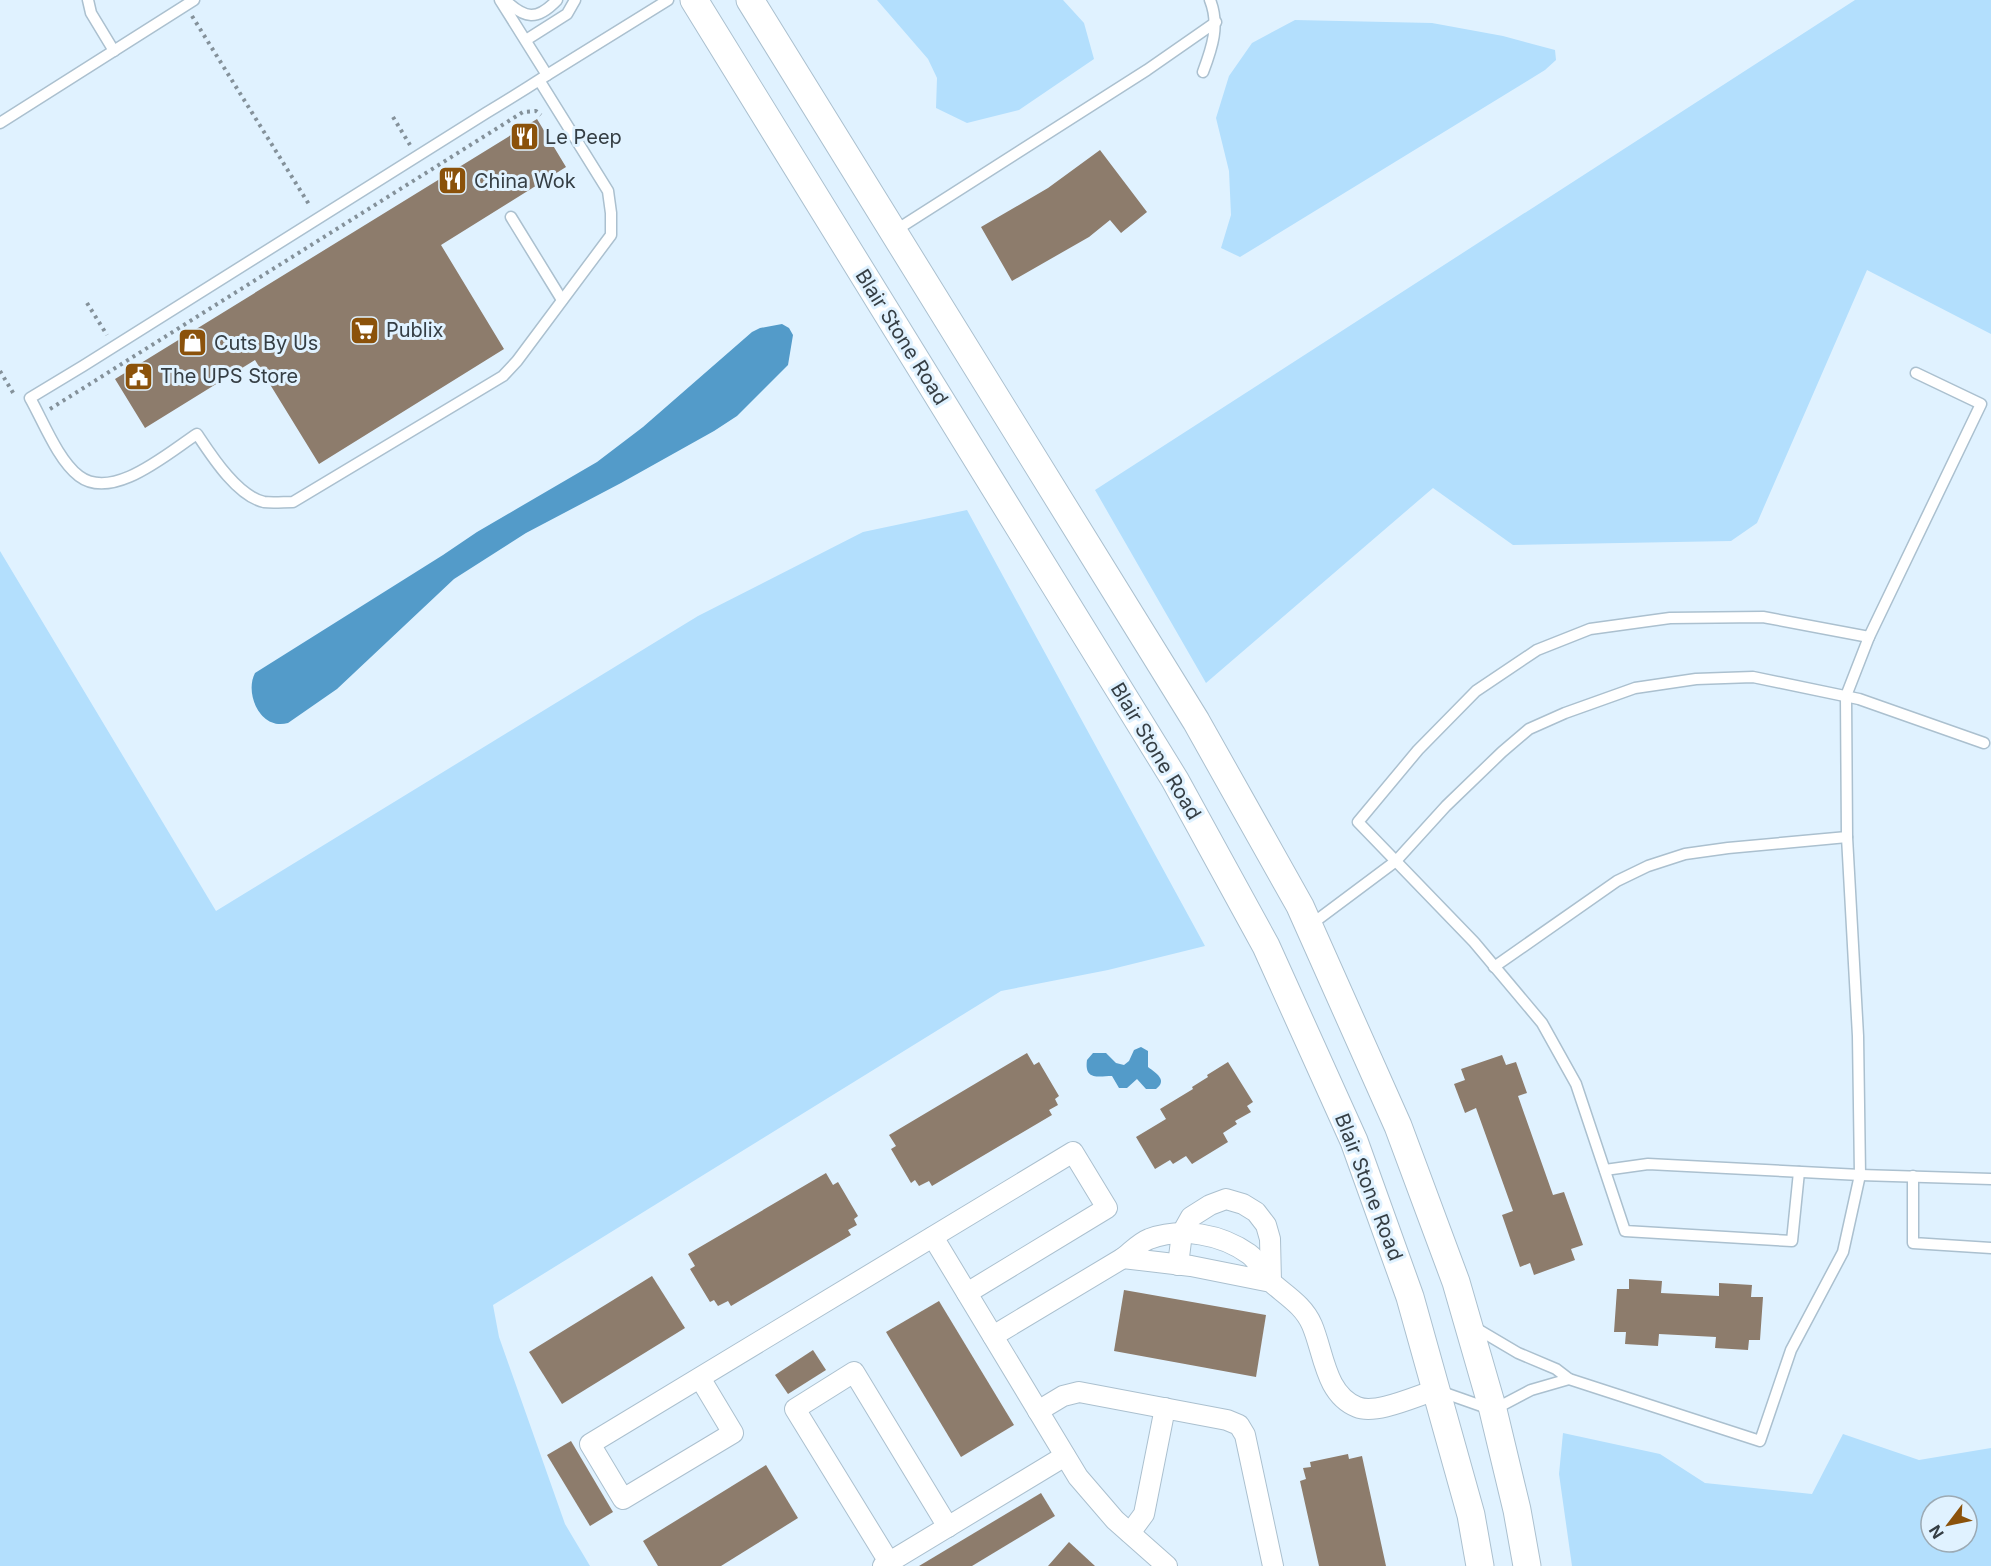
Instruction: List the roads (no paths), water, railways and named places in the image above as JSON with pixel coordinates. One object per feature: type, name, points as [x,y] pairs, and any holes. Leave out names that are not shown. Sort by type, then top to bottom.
[{"type":"main road","name":"Blair Stone Road","points":[[694,0],[1169,770],[1266,946],[1354,1141],[1410,1297],[1471,1515],[1480,1566]]},
{"type":"main road","points":[[750,0],[1196,721],[1300,906],[1398,1126],[1456,1282],[1493,1410],[1517,1510],[1527,1566]]},
{"type":"street","points":[[700,1378],[733,1433],[623,1499],[590,1444],[1073,1152],[1107,1208],[967,1293]]},
{"type":"street","points":[[1178,1265],[1182,1233],[1191,1217],[1210,1205],[1226,1199],[1243,1204],[1256,1212],[1266,1225],[1270,1239],[1271,1282]]},
{"type":"street","points":[[993,1336],[1123,1258],[1148,1240],[1170,1234],[1200,1233],[1224,1240],[1251,1255],[1271,1282],[1290,1296],[1304,1311],[1312,1325],[1324,1365],[1333,1384],[1341,1396],[1354,1406],[1365,1410],[1382,1407],[1436,1390]]},
{"type":"street","points":[[933,1237],[1078,1477],[1115,1520],[1167,1566]]},
{"type":"street","points":[[1123,1258],[1178,1265],[1271,1282]]},
{"type":"street","points":[[948,1527],[854,1372],[795,1409],[886,1564],[948,1527],[1065,1456]]},
{"type":"street","points":[[1038,1411],[1063,1396],[1079,1392],[1227,1420],[1239,1425],[1245,1435],[1273,1566]]},
{"type":"street","points":[[1130,1533],[1144,1514],[1165,1408]]},
{"type":"lane","points":[[88,0],[91,13],[114,51]]},
{"type":"lane","points":[[500,0],[526,40],[543,77],[608,191],[611,213],[611,236],[517,361],[503,376],[293,502],[264,502],[251,495],[224,474],[198,434],[133,476],[117,482],[92,483],[78,475],[62,455],[30,398],[543,77],[668,0]]},
{"type":"lane","points":[[506,0],[520,14],[531,16],[542,12],[557,0]]},
{"type":"lane","points":[[526,40],[567,14],[575,0]]},
{"type":"lane","points":[[1203,72],[1213,44],[1216,22],[1210,0]]},
{"type":"lane","points":[[0,123],[190,3]]},
{"type":"lane","points":[[893,232],[1147,70],[1216,22]]},
{"type":"lane","points":[[510,217],[562,300]]},
{"type":"lane","points":[[1467,1323],[1518,1353],[1556,1369],[1569,1379],[1761,1441],[1791,1350],[1843,1252],[1860,1175],[1858,1036],[1847,837],[1846,696],[1869,637],[1986,406],[1916,373]]},
{"type":"lane","points":[[1799,1172],[1792,1241],[1625,1232],[1576,1084],[1542,1023],[1474,942],[1358,822],[1418,750],[1476,691],[1537,650],[1590,629],[1670,618],[1763,617],[1869,637]]},
{"type":"lane","points":[[1309,926],[1396,861],[1446,806],[1529,729],[1565,713],[1635,688],[1696,679],[1753,677],[1859,699],[1984,743]]},
{"type":"lane","points":[[1494,967],[1617,881],[1648,866],[1695,852],[1847,837]]},
{"type":"lane","points":[[1605,1170],[1648,1164],[1991,1179]]},
{"type":"lane","points":[[1913,1176],[1913,1243],[1991,1248]]},
{"type":"lane","points":[[1436,1390],[1493,1410],[1531,1390],[1569,1379]]},
{"type":"place","name":"Le Peep","points":[[524,137]]},
{"type":"place","name":"China Wok","points":[[453,181]]},
{"type":"place","name":"Publix","points":[[365,330]]},
{"type":"place","name":"Cuts By Us","points":[[193,343]]},
{"type":"place","name":"The UPS Store","points":[[139,376]]}]
